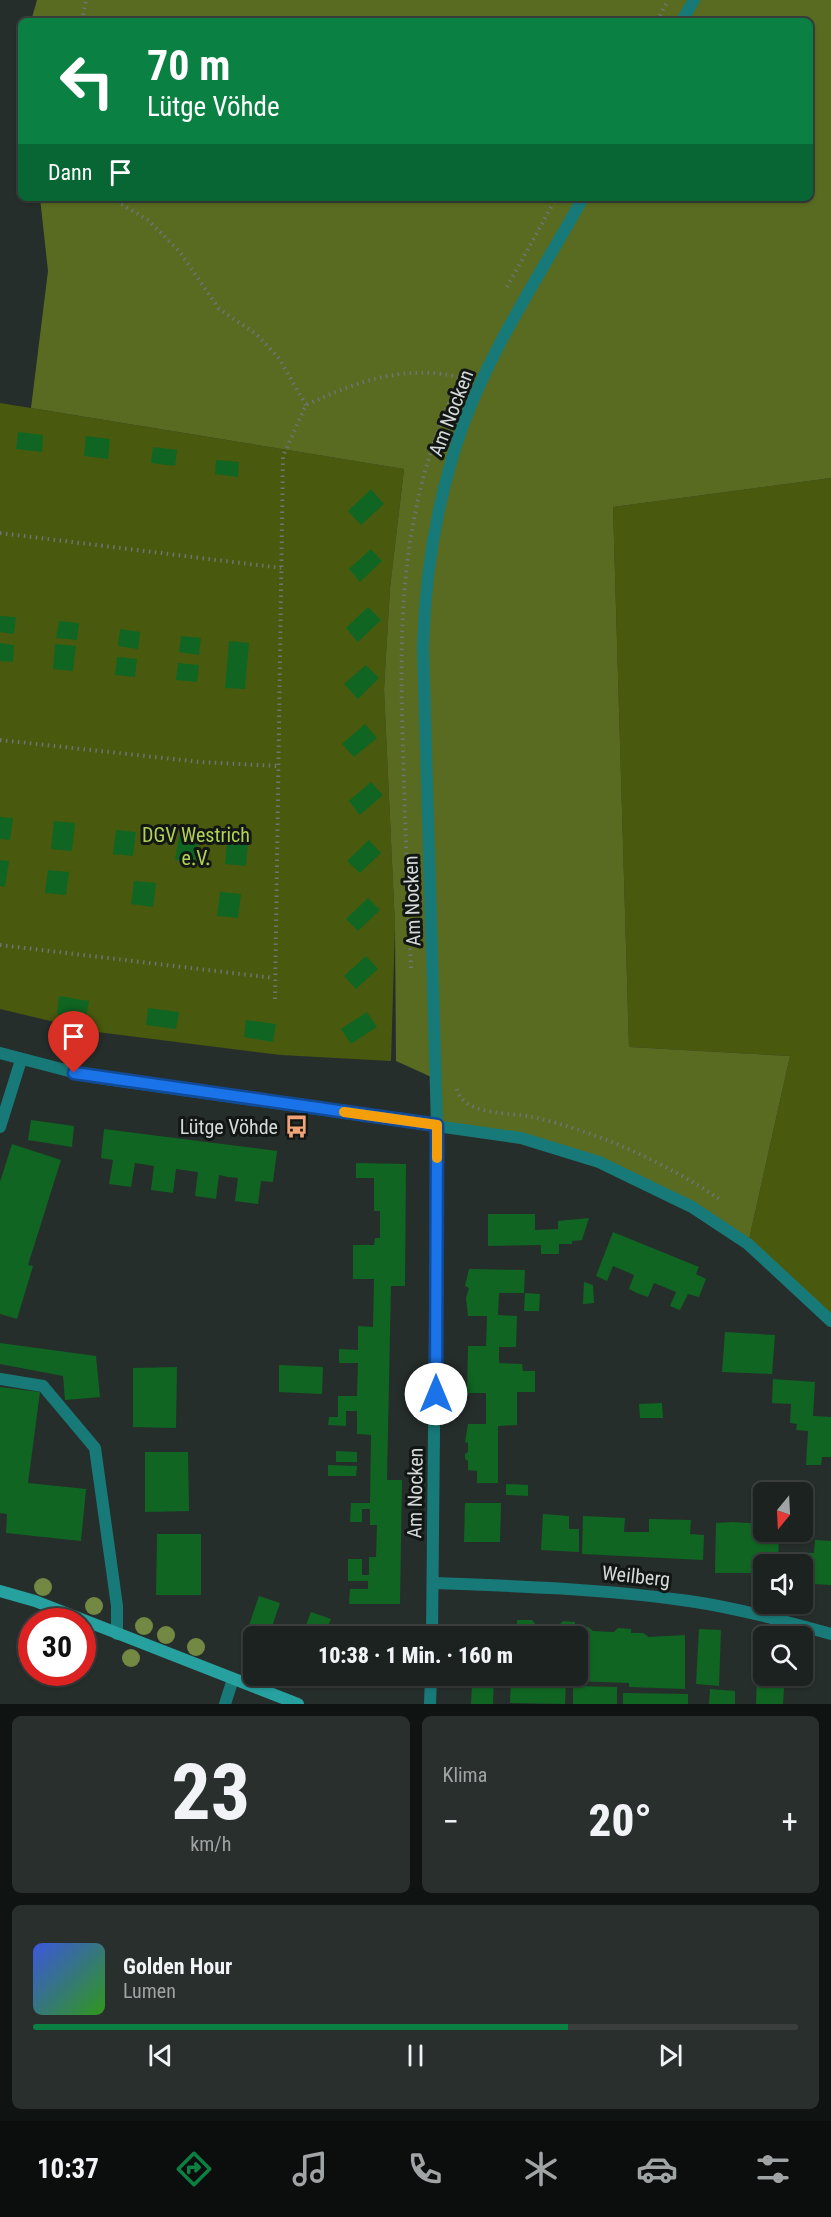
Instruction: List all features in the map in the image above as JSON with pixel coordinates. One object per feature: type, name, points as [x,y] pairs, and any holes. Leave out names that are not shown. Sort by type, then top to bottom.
[{"type":"main road","points":[[0,1591],[298,1704]]},
{"type":"street","points":[[684,18],[694,0]]},
{"type":"street","name":"Am Nocken","points":[[432,1626],[437,1125],[423,647],[424,610],[433,530],[463,427],[480,386],[582,201]]},
{"type":"street","points":[[0,1053],[92,1077],[522,1138],[599,1162],[692,1207],[748,1244],[831,1321]]},
{"type":"street","points":[[0,1127],[21,1060]]},
{"type":"street","points":[[0,1379],[43,1386],[95,1448],[117,1606],[117,1634]]},
{"type":"street","name":"Weilberg","points":[[434,1583],[551,1587],[690,1601],[777,1619],[831,1634]]},
{"type":"street","points":[[225,1704],[233,1679]]},
{"type":"street","points":[[430,1704],[431,1686]]},
{"type":"path","points":[[83,18],[86,0]]},
{"type":"path","points":[[659,18],[669,0]]},
{"type":"path","points":[[116,201],[148,220],[180,252],[219,309],[256,334],[278,357],[306,405]]},
{"type":"path","points":[[275,999],[283,456],[306,405],[358,382],[413,372],[460,377]]},
{"type":"path","points":[[0,533],[281,567]]},
{"type":"path","points":[[0,740],[200,762],[278,766]]},
{"type":"path","points":[[0,945],[274,978]]},
{"type":"green space","points":[[37,0],[831,0],[831,478],[613,507],[629,1047],[790,1056],[748,1244],[599,1162],[521,1138],[437,1125],[438,1080],[396,1061],[395,927],[384,689],[390,588],[404,469],[31,408],[48,271],[40,201],[813,201],[813,18],[32,18]]},
{"type":"green space","name":"DGV Westrich e.V.","points":[[0,403],[404,469],[390,588],[384,689],[395,927],[391,1061],[281,1055],[97,1032],[0,1009]]},
{"type":"green space","points":[[831,478],[831,1321],[748,1244],[790,1056],[629,1047],[613,507]]},
{"type":"building","points":[[18,432],[43,435],[42,452],[16,449]]},
{"type":"building","points":[[86,436],[110,439],[108,459],[84,456]]},
{"type":"building","points":[[153,447],[177,450],[175,466],[151,463]]},
{"type":"building","points":[[216,460],[239,462],[238,477],[215,474]]},
{"type":"building","points":[[371,489],[384,504],[361,525],[348,511]]},
{"type":"building","points":[[371,549],[382,561],[360,582],[349,569]]},
{"type":"building","points":[[368,607],[381,620],[358,642],[346,628]]},
{"type":"building","points":[[0,616],[16,617],[14,634],[0,632]]},
{"type":"building","points":[[59,621],[79,623],[77,640],[56,638]]},
{"type":"building","points":[[120,629],[140,632],[138,649],[118,646]]},
{"type":"building","points":[[181,636],[201,638],[199,655],[179,652]]},
{"type":"building","points":[[229,641],[249,643],[245,689],[225,688]]},
{"type":"building","points":[[0,643],[14,645],[13,662],[0,661]]},
{"type":"building","points":[[55,644],[76,646],[73,671],[53,669]]},
{"type":"building","points":[[117,657],[137,659],[135,677],[115,675]]},
{"type":"building","points":[[178,663],[199,665],[197,682],[176,680]]},
{"type":"building","points":[[366,665],[379,678],[358,699],[344,684]]},
{"type":"building","points":[[365,724],[377,738],[354,757],[342,744]]},
{"type":"building","points":[[371,782],[383,795],[360,815],[349,801]]},
{"type":"building","points":[[0,817],[13,818],[10,840],[0,839]]},
{"type":"building","points":[[54,821],[75,823],[72,851],[51,849]]},
{"type":"building","points":[[116,830],[136,832],[133,856],[113,854]]},
{"type":"building","points":[[179,836],[199,839],[195,863],[175,860]]},
{"type":"building","points":[[369,840],[381,853],[360,873],[347,861]]},
{"type":"building","points":[[227,841],[248,843],[246,866],[225,864]]},
{"type":"building","points":[[0,860],[9,861],[5,887],[0,886]]},
{"type":"building","points":[[48,870],[69,872],[66,895],[45,893]]},
{"type":"building","points":[[134,881],[156,883],[153,907],[131,904]]},
{"type":"building","points":[[220,892],[241,894],[238,918],[217,916]]},
{"type":"building","points":[[368,898],[380,910],[358,931],[346,919]]},
{"type":"building","points":[[366,956],[378,969],[356,989],[344,976]]},
{"type":"building","points":[[59,996],[89,1001],[86,1018],[57,1014]]},
{"type":"building","points":[[148,1008],[179,1012],[176,1029],[146,1025]]},
{"type":"building","points":[[367,1012],[377,1027],[351,1044],[341,1029]]},
{"type":"building","points":[[246,1020],[276,1024],[273,1042],[244,1037]]},
{"type":"building","points":[[31,1120],[74,1126],[72,1147],[28,1140]]},
{"type":"building","points":[[104,1129],[277,1151],[273,1182],[261,1181],[258,1204],[235,1201],[238,1178],[219,1175],[216,1199],[195,1196],[198,1172],[176,1169],[173,1193],[151,1190],[154,1166],[135,1163],[131,1187],[109,1184],[113,1160],[101,1158]]},
{"type":"building","points":[[12,1144],[61,1160],[28,1265],[33,1266],[17,1319],[0,1314],[0,1182]]},
{"type":"building","points":[[356,1163],[406,1164],[405,1286],[391,1286],[387,1480],[402,1480],[400,1604],[349,1604],[350,1589],[368,1589],[368,1581],[348,1581],[348,1559],[362,1559],[362,1575],[369,1575],[369,1557],[376,1557],[377,1525],[370,1525],[370,1509],[362,1509],[362,1522],[350,1522],[351,1503],[370,1503],[371,1435],[357,1434],[357,1411],[346,1411],[346,1426],[328,1425],[329,1417],[338,1417],[338,1396],[357,1396],[358,1363],[339,1363],[339,1349],[358,1350],[358,1326],[373,1327],[374,1279],[353,1279],[353,1245],[374,1245],[375,1238],[380,1238],[380,1211],[374,1211],[374,1178],[356,1178]]},
{"type":"building","points":[[488,1214],[535,1214],[535,1230],[558,1229],[558,1221],[589,1218],[582,1240],[572,1241],[572,1244],[559,1244],[559,1254],[541,1254],[541,1245],[488,1246]]},
{"type":"building","points":[[613,1232],[699,1267],[696,1274],[706,1279],[699,1297],[688,1294],[680,1310],[670,1306],[676,1292],[654,1283],[648,1297],[637,1293],[629,1289],[634,1275],[613,1266],[607,1281],[596,1276]]},
{"type":"building","points":[[469,1269],[525,1270],[524,1293],[499,1293],[498,1315],[517,1316],[516,1347],[499,1347],[499,1363],[522,1364],[523,1371],[535,1371],[535,1392],[517,1392],[517,1425],[498,1426],[498,1483],[477,1483],[477,1471],[468,1470],[468,1461],[465,1459],[465,1454],[468,1452],[468,1443],[465,1442],[468,1424],[486,1424],[486,1393],[467,1393],[468,1346],[486,1346],[487,1316],[468,1316],[466,1298],[469,1288],[465,1286]]},
{"type":"building","points":[[584,1282],[593,1285],[594,1303],[583,1304]]},
{"type":"building","points":[[525,1293],[540,1294],[539,1311],[524,1311]]},
{"type":"building","points":[[725,1332],[775,1335],[772,1374],[722,1372]]},
{"type":"building","points":[[0,1343],[96,1356],[100,1397],[65,1400],[63,1376],[0,1364]]},
{"type":"building","points":[[279,1365],[323,1367],[322,1394],[279,1392]]},
{"type":"building","points":[[177,1367],[176,1428],[133,1427],[133,1368]]},
{"type":"building","points":[[773,1379],[815,1382],[813,1416],[831,1417],[831,1457],[822,1457],[821,1465],[806,1465],[808,1431],[796,1430],[797,1424],[790,1423],[791,1404],[772,1403]]},
{"type":"building","points":[[0,1387],[40,1392],[28,1483],[86,1489],[81,1541],[6,1533],[7,1514],[0,1513]]},
{"type":"building","points":[[662,1403],[663,1418],[640,1418],[639,1404]]},
{"type":"building","points":[[336,1451],[357,1452],[357,1462],[336,1462]]},
{"type":"building","points":[[145,1452],[188,1452],[189,1511],[145,1512]]},
{"type":"building","points":[[328,1465],[357,1466],[356,1476],[328,1476]]},
{"type":"building","points":[[506,1484],[528,1485],[528,1496],[506,1495]]},
{"type":"building","points":[[465,1503],[501,1503],[500,1542],[464,1542]]},
{"type":"building","points":[[543,1514],[569,1516],[569,1529],[579,1529],[579,1552],[541,1550]]},
{"type":"building","points":[[583,1516],[625,1518],[624,1532],[649,1532],[649,1519],[691,1520],[690,1534],[704,1535],[703,1560],[582,1554]]},
{"type":"building","points":[[716,1523],[753,1523],[753,1542],[779,1542],[778,1554],[753,1554],[753,1573],[715,1573]]},
{"type":"building","points":[[157,1534],[201,1534],[201,1595],[156,1595]]},
{"type":"building","points":[[815,1540],[831,1541],[831,1585],[813,1584],[813,1554],[790,1554],[790,1552],[814,1553]]},
{"type":"building","points":[[259,1596],[280,1603],[272,1626],[249,1626]]},
{"type":"building","points":[[311,1612],[331,1619],[328,1626],[306,1626]]},
{"type":"building","points":[[517,1620],[532,1620],[537,1626],[517,1626]]},
{"type":"building","points":[[563,1621],[575,1622],[575,1626],[558,1626]]},
{"type":"building","points":[[588,1627],[593,1631],[614,1632],[618,1628],[631,1629],[631,1633],[643,1633],[649,1637],[685,1635],[685,1689],[629,1687],[629,1683],[588,1682]]},
{"type":"building","points":[[699,1629],[721,1630],[719,1686],[696,1684]]},
{"type":"building","points":[[472,1686],[494,1686],[493,1704],[471,1704]]},
{"type":"building","points":[[511,1686],[566,1686],[565,1704],[510,1703]]},
{"type":"building","points":[[573,1686],[617,1687],[617,1704],[573,1704]]},
{"type":"building","points":[[757,1686],[784,1688],[783,1704],[756,1704]]},
{"type":"building","points":[[710,1689],[735,1691],[735,1704],[709,1704]]},
{"type":"building","points":[[623,1693],[688,1694],[688,1704],[623,1704]]},
{"type":"slow traffic","points":[[344,1112],[437,1125],[437,1158]]},
{"type":"place","name":"Lütge Vöhde","points":[[296,1127]]},
{"type":"route","points":[[74,1073],[437,1125],[436,1394]]}]
